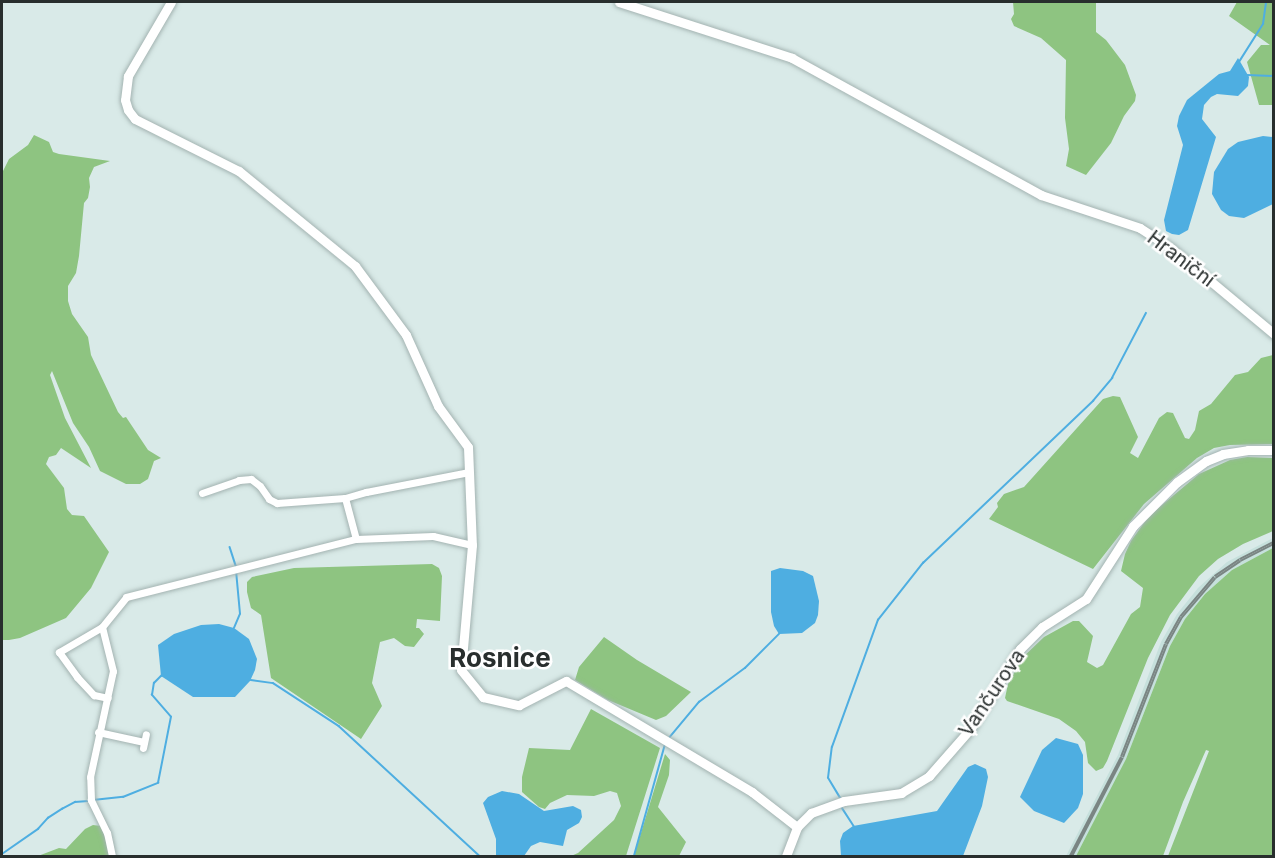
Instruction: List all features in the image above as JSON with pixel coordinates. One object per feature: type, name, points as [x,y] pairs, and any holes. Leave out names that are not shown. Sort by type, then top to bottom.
[{"type":"street","points":[[171,2],[128,76],[125,100],[128,110],[135,119],[239,171],[355,266],[406,335],[438,406],[468,447],[472,545],[461,670],[483,698],[519,705],[566,681],[752,792],[797,827],[786,856]]},
{"type":"street","name":"Hraniční","points":[[619,2],[792,58],[1041,195],[1140,228],[1172,249],[1274,334]]},
{"type":"street","name":"Vančurova","points":[[797,827],[808,816],[824,807],[854,799],[895,795],[921,783],[970,728],[1028,640],[1048,623],[1078,606],[1089,594],[1125,538],[1152,504],[1177,482],[1214,457],[1234,451],[1274,450]]},
{"type":"street","points":[[202,493],[239,480],[251,479],[260,486],[268,499],[277,503],[345,498],[469,472]]},
{"type":"street","points":[[345,498],[356,539]]},
{"type":"street","points":[[108,698],[94,695],[59,652],[102,627],[126,597],[356,539],[433,536],[472,545]]},
{"type":"street","points":[[102,627],[113,671],[90,777],[91,800],[107,833],[112,856]]},
{"type":"street","points":[[98,732],[144,741]]},
{"type":"shaded area","points":[[1273,538],[1273,548],[1232,570],[1205,594],[1185,619],[1170,646],[1126,759],[1110,793],[1076,856],[1066,856],[1118,755],[1161,642],[1177,614],[1198,588],[1227,562]]},
{"type":"green space","points":[[1013,2],[1096,2],[1096,32],[1106,40],[1125,65],[1136,95],[1135,101],[1124,116],[1111,143],[1086,175],[1066,166],[1069,149],[1065,118],[1066,60],[1041,38],[1014,26],[1011,19],[1014,14]]},
{"type":"green space","points":[[1237,2],[1273,2],[1273,105],[1259,105],[1247,62],[1261,45],[1270,45],[1229,16]]},
{"type":"green space","points":[[34,135],[49,142],[53,152],[110,161],[94,167],[89,178],[90,187],[88,198],[84,203],[79,256],[76,273],[68,286],[68,301],[72,314],[88,337],[91,355],[118,412],[123,418],[126,417],[148,450],[161,458],[154,461],[148,479],[140,484],[126,484],[100,471],[89,447],[73,423],[52,371],[50,375],[65,418],[91,468],[61,448],[56,455],[49,457],[46,464],[64,488],[67,509],[72,515],[84,516],[109,552],[91,588],[66,618],[20,638],[2,640],[2,173],[9,159],[28,145]]},
{"type":"green space","points":[[1273,355],[1273,444],[1230,445],[1214,448],[1197,458],[1144,504],[1093,569],[989,519],[1004,494],[1024,487],[1103,399],[1113,396],[1120,397],[1138,437],[1130,453],[1138,458],[1159,418],[1167,412],[1173,413],[1185,438],[1189,439],[1195,430],[1199,411],[1211,404],[1235,375],[1248,372],[1261,358]]},
{"type":"green space","points":[[1247,457],[1273,458],[1273,531],[1243,544],[1218,559],[1199,576],[1170,615],[1148,658],[1107,761],[1103,768],[1096,771],[1088,763],[1085,742],[1076,731],[1059,719],[1007,701],[1005,698],[1008,684],[1023,657],[1044,637],[1073,621],[1079,621],[1093,636],[1087,662],[1097,668],[1103,665],[1131,614],[1140,607],[1143,588],[1121,571],[1131,541],[1149,516],[1199,474],[1230,460]]},
{"type":"green space","points":[[1273,548],[1273,856],[1168,856],[1209,751],[1206,750],[1163,856],[1076,856],[1126,759],[1170,646],[1185,619],[1205,594],[1232,570]]},
{"type":"green space","points":[[432,564],[439,568],[442,576],[440,621],[417,619],[416,628],[424,634],[414,647],[405,646],[394,638],[380,642],[372,683],[382,706],[361,739],[271,678],[261,615],[251,608],[247,592],[247,582],[252,577],[294,568]]},
{"type":"green space","points":[[604,637],[637,660],[691,692],[666,716],[656,720],[608,700],[575,680],[579,667]]},
{"type":"green space","points":[[591,709],[660,748],[626,856],[571,856],[578,853],[614,820],[621,806],[617,793],[610,791],[594,796],[567,795],[550,803],[545,809],[539,807],[522,792],[522,777],[529,748],[570,750]]},
{"type":"green space","points":[[665,754],[670,760],[669,775],[658,807],[686,842],[679,856],[634,856]]},
{"type":"green space","points":[[93,825],[101,826],[111,856],[38,856],[59,848],[66,849],[85,829]]},
{"type":"water","points":[[1238,58],[1249,77],[1248,86],[1238,96],[1217,94],[1204,105],[1202,119],[1216,137],[1188,230],[1179,235],[1172,234],[1166,231],[1164,220],[1183,145],[1177,126],[1179,116],[1187,100],[1219,74],[1230,71]]},
{"type":"water","points":[[1263,136],[1273,137],[1273,204],[1244,218],[1229,216],[1221,210],[1212,194],[1214,172],[1228,149],[1238,142]]},
{"type":"water","points":[[780,568],[803,571],[813,576],[819,601],[818,615],[815,623],[802,633],[779,634],[774,626],[771,612],[771,571]]},
{"type":"water","points":[[219,624],[234,628],[249,639],[257,659],[250,681],[235,697],[193,697],[161,676],[158,645],[174,634],[201,625]]},
{"type":"water","points":[[1056,738],[1078,744],[1083,755],[1083,794],[1078,808],[1064,823],[1034,811],[1020,797],[1042,750]]},
{"type":"water","points":[[975,764],[986,769],[988,777],[982,806],[963,856],[841,856],[840,841],[843,833],[853,826],[937,811],[968,767]]},
{"type":"water","points":[[502,791],[519,794],[544,811],[573,806],[581,810],[582,817],[579,823],[567,830],[563,846],[540,842],[531,846],[524,856],[496,856],[496,839],[483,803],[488,797]]},
{"type":"waterway","points":[[1239,62],[1263,24],[1266,2]]},
{"type":"waterway","points":[[1247,75],[1274,76]]},
{"type":"waterway","points":[[840,798],[828,778],[832,747],[878,620],[923,563],[1093,401],[1112,378],[1146,313]]},
{"type":"waterway","points":[[230,547],[236,566]]},
{"type":"waterway","points":[[234,628],[240,614],[236,571]]},
{"type":"waterway","points":[[669,738],[699,702],[745,668],[779,634]]},
{"type":"waterway","points":[[93,800],[123,797],[158,783],[171,717],[152,695],[154,683],[161,676]]},
{"type":"waterway","points":[[251,680],[273,683],[339,726],[480,856]]},
{"type":"waterway","points":[[634,856],[665,744]]},
{"type":"waterway","points":[[2,854],[62,809],[75,802],[88,801]]},
{"type":"waterway","points":[[841,806],[854,826]]},
{"type":"railway","points":[[1071,856],[1122,757],[1166,644],[1181,617],[1215,577],[1240,560],[1274,543]]},
{"type":"district","name":"Rosnice","points":[[500,658]]}]
